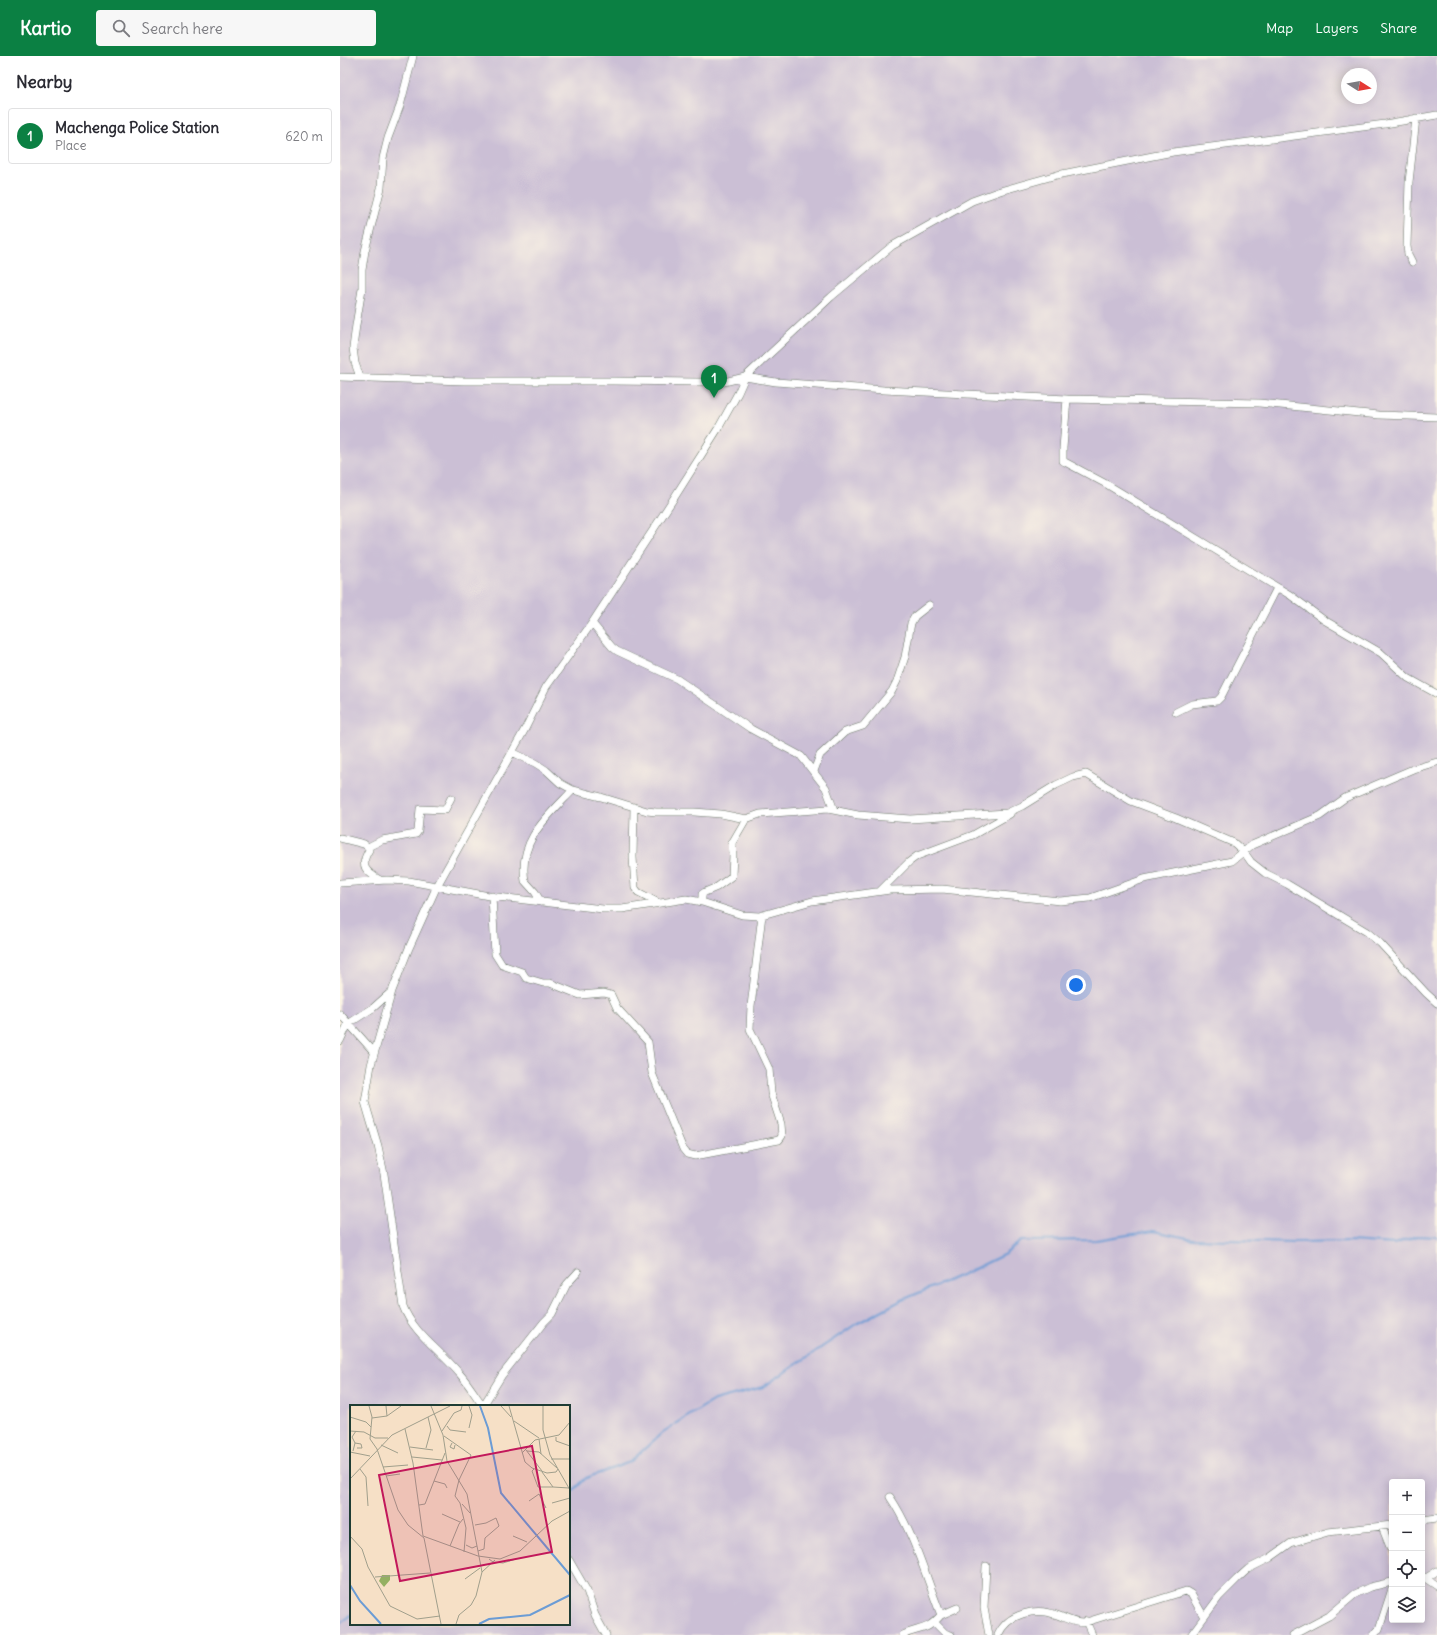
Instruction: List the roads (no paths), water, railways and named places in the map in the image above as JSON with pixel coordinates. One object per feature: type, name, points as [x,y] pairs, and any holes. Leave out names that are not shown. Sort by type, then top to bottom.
[{"type":"street","points":[[360,377],[355,362],[353,348],[362,289],[362,270],[365,251],[381,188],[383,158],[388,138],[400,106],[413,56]]},
{"type":"street","points":[[482,1405],[459,1372],[415,1326],[407,1316],[403,1306],[384,1174],[378,1146],[365,1102],[374,1052],[392,991],[409,948],[438,886],[546,687],[592,623],[714,434],[738,393],[745,377],[831,297],[892,246],[972,201],[1000,191],[1057,175],[1172,152],[1362,127],[1437,115]]},
{"type":"street","points":[[1412,262],[1408,254],[1407,246],[1409,182],[1416,118]]},
{"type":"street","points":[[340,377],[464,382],[724,382],[745,377],[776,382],[884,390],[1259,404],[1379,415],[1437,417]]},
{"type":"street","points":[[1068,398],[1063,461],[1108,485],[1290,595],[1324,620],[1381,653],[1408,678],[1437,694]]},
{"type":"street","points":[[1176,712],[1192,704],[1217,701],[1221,697],[1277,588]]},
{"type":"street","points":[[814,771],[820,755],[845,732],[863,726],[892,691],[905,657],[911,623],[915,616],[929,605]]},
{"type":"street","points":[[592,623],[617,651],[677,679],[750,729],[801,756],[826,788],[834,810]]},
{"type":"street","points":[[512,752],[535,763],[546,770],[560,783],[572,790],[656,812],[721,814],[746,819],[760,814],[801,812],[820,809],[858,815],[910,819],[988,814],[1015,810]]},
{"type":"street","points":[[340,883],[380,880],[409,881],[492,896],[603,909],[622,909],[686,899],[702,902],[742,915],[762,915],[812,901],[842,898],[880,891],[942,889],[1060,900],[1090,898],[1144,879],[1232,862],[1252,846],[1320,816],[1345,798],[1413,769],[1437,762]]},
{"type":"street","points":[[880,891],[917,856],[974,835],[1056,785],[1073,777],[1086,774],[1131,801],[1176,818],[1234,843],[1244,852],[1251,862],[1265,873],[1287,884],[1367,932],[1380,943],[1437,1003]]},
{"type":"street","points":[[541,902],[535,892],[525,881],[525,854],[529,841],[540,823],[572,790]]},
{"type":"street","points":[[340,838],[368,846],[382,840],[416,834],[418,831],[420,809],[445,810],[451,798]]},
{"type":"street","points":[[634,807],[633,857],[635,888],[638,892],[659,903]]},
{"type":"street","points":[[702,902],[702,894],[717,887],[732,876],[732,842],[746,819]]},
{"type":"street","points":[[368,846],[369,850],[364,858],[365,869],[380,880]]},
{"type":"street","points":[[492,896],[495,954],[499,963],[522,972],[526,978],[543,983],[550,983],[580,995],[604,993],[611,995],[617,1008],[648,1042],[652,1073],[683,1149],[687,1154],[695,1156],[779,1140],[782,1136],[781,1124],[771,1093],[769,1069],[750,1029],[751,1006],[762,915]]},
{"type":"street","points":[[340,1041],[348,1024],[373,1008],[392,991]]},
{"type":"street","points":[[340,1014],[374,1052]]},
{"type":"street","points":[[340,1022],[348,1024]]},
{"type":"street","points":[[484,1405],[502,1375],[552,1314],[567,1284],[578,1272]]},
{"type":"street","points":[[890,1497],[909,1529],[941,1615]]},
{"type":"street","points":[[1425,1520],[1437,1518]]},
{"type":"street","points":[[1191,1635],[1219,1597],[1248,1569],[1270,1558],[1289,1544],[1328,1532],[1389,1525]]},
{"type":"street","points":[[1382,1526],[1392,1551]]},
{"type":"street","points":[[570,1562],[587,1591],[595,1615],[606,1635]]},
{"type":"street","points":[[986,1566],[984,1608],[987,1635]]},
{"type":"street","points":[[1425,1577],[1437,1571]]},
{"type":"street","points":[[1425,1578],[1437,1586]]},
{"type":"street","points":[[1293,1635],[1329,1616],[1355,1594],[1370,1587],[1389,1583]]},
{"type":"street","points":[[998,1635],[1002,1628],[1012,1619],[1037,1611],[1057,1615],[1073,1622],[1083,1623],[1186,1591],[1191,1594],[1204,1617]]},
{"type":"street","points":[[1374,1635],[1379,1629],[1389,1598]]},
{"type":"street","points":[[903,1635],[921,1630],[934,1622],[941,1615],[957,1608]]},
{"type":"street","points":[[1086,1621],[1092,1635]]},
{"type":"street","points":[[934,1622],[945,1633],[952,1635]]},
{"type":"waterway","points":[[570,1494],[586,1478],[630,1462],[663,1432],[714,1400],[763,1387],[856,1324],[902,1300],[966,1273],[1005,1254],[1021,1241],[1096,1240],[1153,1231],[1193,1239],[1296,1242],[1350,1241],[1395,1244],[1416,1236],[1437,1237]]},
{"type":"waterway","points":[[340,1624],[350,1616]]},
{"type":"place","name":"Machenga Police Station","points":[[714,398]]}]
